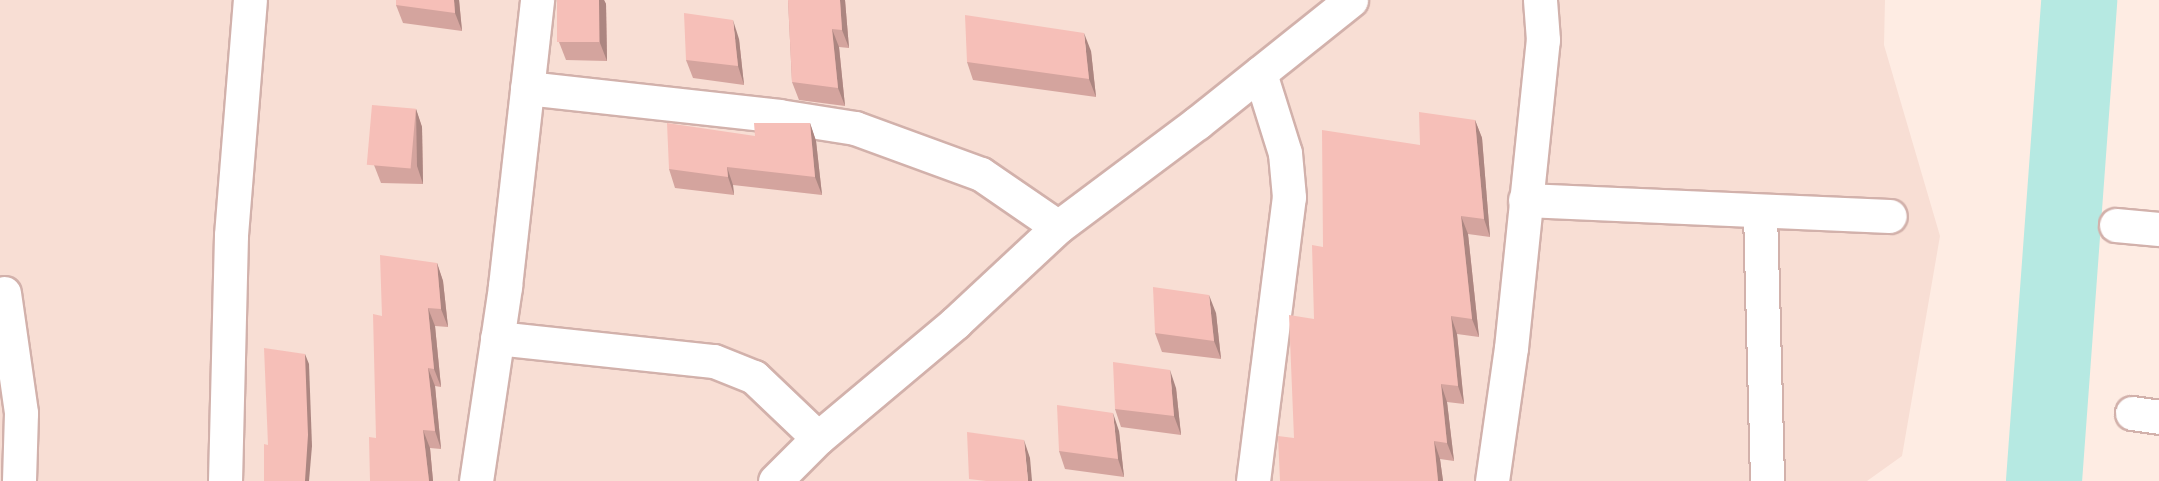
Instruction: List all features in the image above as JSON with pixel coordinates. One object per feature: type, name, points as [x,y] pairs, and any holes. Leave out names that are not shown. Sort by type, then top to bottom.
[{"type":"street","points":[[225,481],[231,235],[250,0]]},
{"type":"street","points":[[476,481],[497,338],[537,0]]},
{"type":"street","points":[[775,481],[819,438],[956,322],[1058,227],[1260,73],[1351,0]]},
{"type":"street","points":[[1492,481],[1511,348],[1525,200],[1544,40],[1540,0]]},
{"type":"street","points":[[1253,481],[1289,197],[1285,153],[1260,73]]},
{"type":"street","points":[[527,88],[779,116],[855,128],[981,174],[1058,227]]},
{"type":"street","points":[[1525,200],[1890,216]]},
{"type":"street","points":[[1760,212],[1767,481]]},
{"type":"street","points":[[2116,225],[2159,228]]},
{"type":"street","points":[[4,293],[21,413],[19,481]]},
{"type":"street","points":[[497,338],[714,361],[754,377],[819,438]]},
{"type":"shaded area","points":[[0,0],[1885,0],[1884,45],[1940,236],[1902,456],[1867,481],[0,481]]},
{"type":"building","points":[[396,0],[454,0],[455,13],[396,5]]},
{"type":"building","points":[[557,0],[599,0],[599,42],[557,42]]},
{"type":"building","points":[[788,0],[840,0],[842,30],[832,29],[838,88],[792,82]]},
{"type":"building","points":[[684,13],[733,20],[738,66],[686,60]]},
{"type":"building","points":[[965,15],[1084,33],[1089,79],[967,62]]},
{"type":"building","points":[[372,105],[416,109],[411,169],[367,165]]},
{"type":"building","points":[[1419,112],[1475,120],[1484,219],[1461,216],[1472,319],[1451,316],[1458,386],[1441,384],[1447,443],[1434,441],[1438,481],[1280,481],[1278,436],[1294,438],[1289,315],[1314,319],[1312,245],[1323,247],[1322,130],[1420,145]]},
{"type":"building","points":[[667,123],[755,136],[754,123],[810,123],[815,177],[727,167],[728,177],[669,169]]},
{"type":"building","points":[[380,255],[437,263],[441,309],[428,308],[434,369],[428,368],[435,431],[423,430],[429,481],[370,481],[369,437],[376,438],[373,314],[382,316]]},
{"type":"building","points":[[1153,287],[1209,295],[1214,341],[1155,333]]},
{"type":"building","points":[[264,348],[305,354],[308,435],[305,481],[264,481],[264,444],[268,445]]},
{"type":"building","points":[[1113,362],[1170,370],[1174,416],[1115,409]]},
{"type":"building","points":[[1057,405],[1113,413],[1118,459],[1059,451]]},
{"type":"building","points":[[967,432],[1024,440],[1028,481],[969,479]]},
{"type":"waterway","points":[[2044,481],[2079,0]]}]
